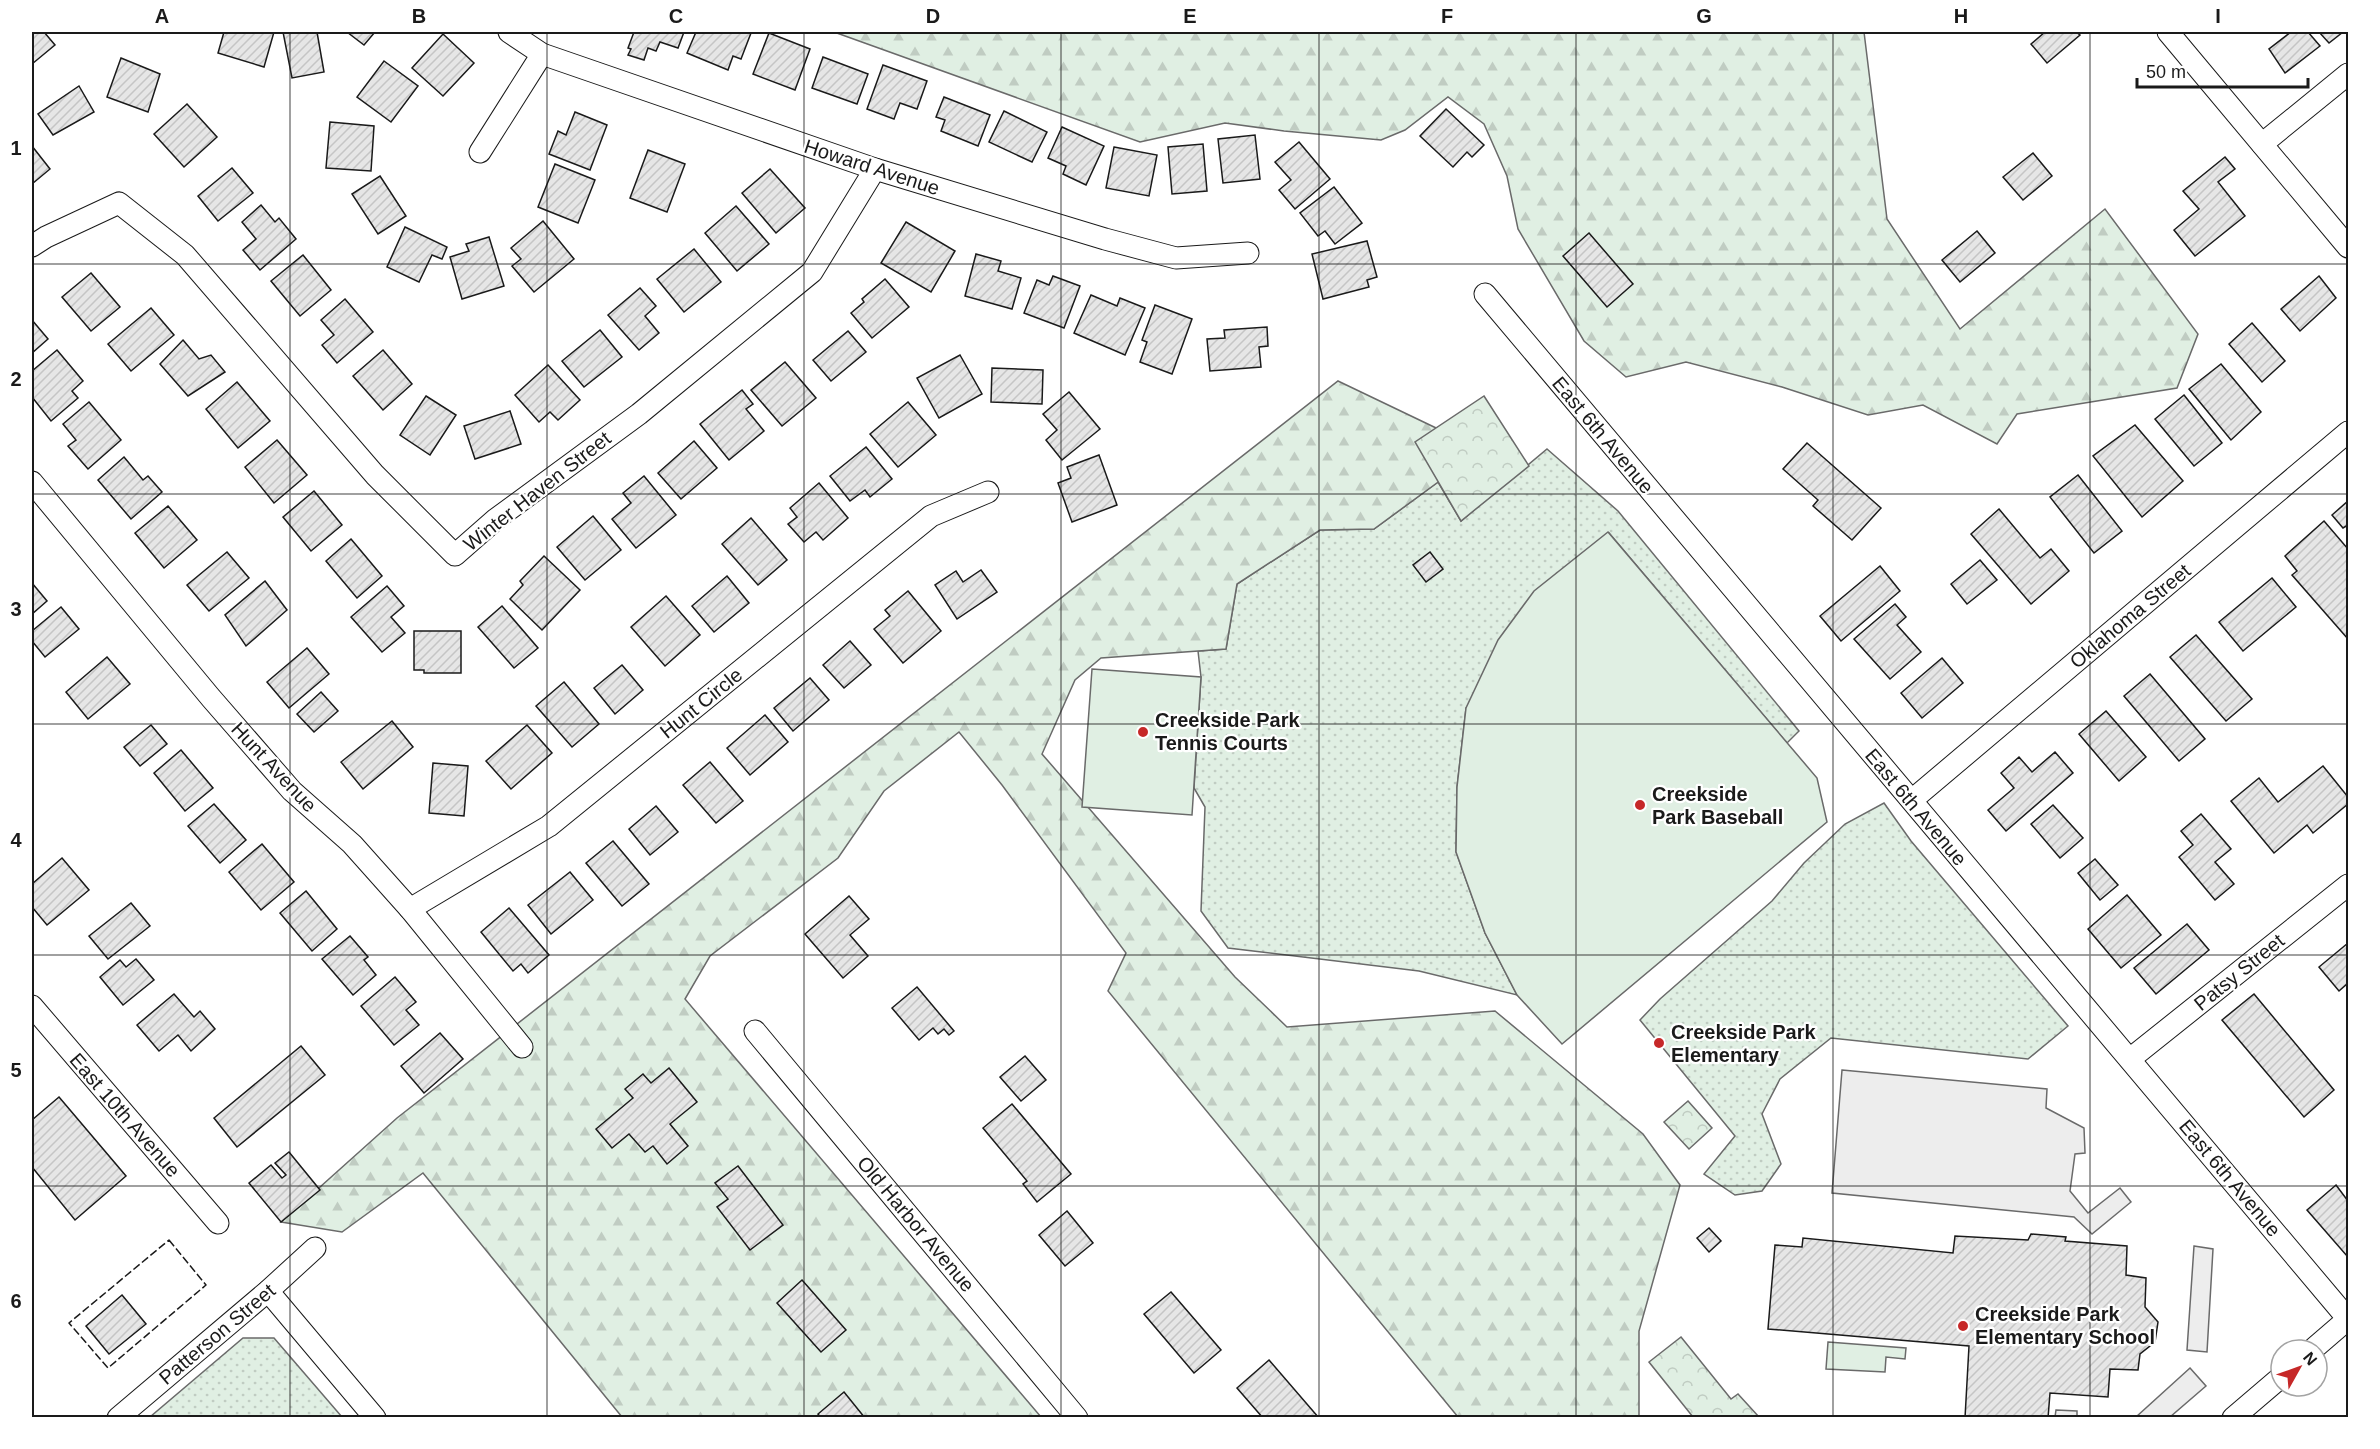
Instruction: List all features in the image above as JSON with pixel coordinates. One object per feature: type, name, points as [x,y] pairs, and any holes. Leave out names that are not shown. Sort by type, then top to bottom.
[{"type":"street","name":"Howard Avenue","points":[[509,32],[542,54],[875,170],[1105,239],[1176,258],[1248,253]]},
{"type":"street","points":[[2168,32],[2349,247]]},
{"type":"street","points":[[480,152],[542,54]]},
{"type":"street","points":[[2262,144],[2349,74]]},
{"type":"street","name":"Winter Haven Street","points":[[32,246],[46,237],[119,203],[185,255],[375,475],[455,555],[496,519],[639,414],[812,272],[875,170]]},
{"type":"street","name":"East 6th Avenue","points":[[1485,294],[2349,1319]]},
{"type":"street","name":"Oklahoma Street","points":[[1912,800],[2349,432]]},
{"type":"street","name":"Hunt Avenue","points":[[32,482],[211,698],[292,791],[352,844],[410,909],[522,1047]]},
{"type":"street","name":"Hunt Circle","points":[[410,909],[549,826],[931,516],[988,492]]},
{"type":"street","name":"Patsy Street","points":[[2130,1059],[2349,885]]},
{"type":"street","name":"East 10th Avenue","points":[[32,1006],[218,1223]]},
{"type":"street","name":"Old Harbor Avenue","points":[[754,1031],[1077,1418]]},
{"type":"street","name":"Patterson Street","points":[[118,1418],[268,1291],[315,1248]]},
{"type":"street","points":[[268,1291],[375,1418]]},
{"type":"street","points":[[2327,1338],[2349,1319]]},
{"type":"street","points":[[2233,1418],[2269,1387]]},
{"type":"green space","points":[[834,32],[1864,32],[1887,219],[1960,329],[2105,209],[2198,334],[2177,388],[2017,414],[1997,444],[1923,405],[1868,415],[1782,387],[1686,362],[1626,377],[1584,341],[1518,229],[1507,176],[1484,124],[1448,97],[1405,130],[1381,140],[1225,123],[1140,142]]},
{"type":"green space","points":[[1338,381],[1482,450],[1374,529],[1320,530],[1237,584],[1226,649],[1101,658],[1075,680],[1042,754],[1235,977],[1287,1027],[1495,1011],[1643,1134],[1680,1185],[1639,1331],[1639,1417],[1458,1417],[1108,991],[1126,953],[1002,785],[959,732],[884,791],[838,858],[710,956],[685,999],[1041,1417],[622,1417],[423,1173],[342,1232],[281,1222],[397,1118]]},
{"type":"green space","points":[[1484,396],[1529,466],[1461,521],[1415,442]]},
{"type":"green space","points":[[1547,449],[1618,511],[1799,731],[1787,743],[1609,533],[1466,708],[1457,787],[1456,852],[1485,933],[1517,995],[1419,971],[1228,948],[1201,911],[1205,807],[1194,788],[1201,677],[1198,651],[1226,649],[1237,584],[1320,530],[1374,529],[1438,482],[1461,521]]},
{"type":"green space","name":"Creekside Park Baseball","points":[[1608,532],[1817,778],[1827,822],[1562,1044],[1517,995],[1485,933],[1456,852],[1457,787],[1466,708],[1498,640],[1534,591]]},
{"type":"green space","name":"Creekside Park Tennis Courts","points":[[1092,669],[1201,677],[1192,815],[1082,807]]},
{"type":"green space","points":[[1884,803],[1911,841],[2068,1026],[2028,1059],[1831,1038],[1780,1079],[1762,1114],[1781,1164],[1762,1191],[1735,1195],[1704,1174],[1735,1136],[1640,1020],[1660,999],[1772,901],[1804,863],[1845,824]]},
{"type":"green space","points":[[1688,1101],[1712,1128],[1689,1149],[1664,1122]]},
{"type":"green space","points":[[1681,1337],[1731,1399],[1738,1394],[1759,1417],[1693,1417],[1649,1362]]},
{"type":"green space","points":[[243,1338],[274,1338],[342,1417],[150,1417]]},
{"type":"green space","points":[[1828,1342],[1906,1348],[1905,1359],[1886,1357],[1885,1372],[1826,1369]]},
{"type":"shaded area","points":[[1842,1070],[2047,1089],[2046,1108],[2084,1128],[2085,1153],[2075,1154],[2070,1191],[2088,1213],[2120,1188],[2131,1202],[2092,1234],[2074,1217],[1832,1193]]},
{"type":"shaded area","points":[[2194,1246],[2213,1249],[2207,1352],[2187,1350]]},
{"type":"shaded area","points":[[2190,1368],[2206,1386],[2170,1417],[2136,1417]]},
{"type":"shaded area","points":[[2056,1410],[2077,1411],[2077,1417],[2055,1417]]},
{"type":"building","points":[[32,32],[44,32],[55,45],[32,64]]},
{"type":"building","points":[[224,32],[274,32],[264,67],[218,53]]},
{"type":"building","points":[[283,32],[317,32],[324,72],[292,78]]},
{"type":"building","points":[[347,32],[375,32],[364,45]]},
{"type":"building","points":[[634,32],[684,32],[678,48],[660,42],[656,51],[648,48],[644,60],[628,55]]},
{"type":"building","points":[[696,32],[751,33],[741,59],[733,56],[728,70],[687,53]]},
{"type":"building","points":[[2045,32],[2076,32],[2080,35],[2047,63],[2031,44]]},
{"type":"building","points":[[2291,32],[2308,32],[2320,46],[2285,73],[2269,49]]},
{"type":"building","points":[[2319,32],[2343,32],[2329,43]]},
{"type":"building","points":[[769,33],[810,49],[795,90],[753,74]]},
{"type":"building","points":[[443,34],[474,63],[443,96],[412,68]]},
{"type":"building","points":[[823,57],[868,74],[857,104],[812,88]]},
{"type":"building","points":[[121,58],[160,74],[148,112],[107,97]]},
{"type":"building","points":[[384,61],[418,86],[391,122],[357,97]]},
{"type":"building","points":[[883,65],[927,81],[917,109],[900,103],[894,119],[867,109]]},
{"type":"building","points":[[79,86],[94,112],[53,135],[38,114]]},
{"type":"building","points":[[944,97],[990,115],[978,146],[941,131],[945,120],[936,117]]},
{"type":"building","points":[[187,104],[217,137],[184,167],[154,134]]},
{"type":"building","points":[[1446,109],[1484,145],[1472,157],[1467,152],[1453,167],[1420,136]]},
{"type":"building","points":[[1004,111],[1047,132],[1032,162],[989,142]]},
{"type":"building","points":[[575,112],[607,125],[590,170],[549,154],[558,131],[566,135]]},
{"type":"building","points":[[330,122],[374,126],[371,171],[326,168]]},
{"type":"building","points":[[1062,127],[1104,146],[1086,185],[1063,174],[1066,166],[1048,158]]},
{"type":"building","points":[[1255,135],[1260,179],[1223,183],[1218,139]]},
{"type":"building","points":[[1299,142],[1330,179],[1295,209],[1279,190],[1291,180],[1275,162]]},
{"type":"building","points":[[1203,144],[1207,191],[1172,194],[1168,147]]},
{"type":"building","points":[[32,146],[50,169],[32,184]]},
{"type":"building","points":[[1114,147],[1157,155],[1149,196],[1106,188]]},
{"type":"building","points":[[648,150],[685,164],[667,212],[630,198]]},
{"type":"building","points":[[2033,153],[2052,176],[2023,200],[2003,177]]},
{"type":"building","points":[[2225,157],[2235,169],[2218,182],[2245,216],[2195,256],[2174,230],[2199,209],[2183,191]]},
{"type":"building","points":[[555,164],[595,180],[578,223],[538,207]]},
{"type":"building","points":[[232,168],[253,193],[218,221],[198,196]]},
{"type":"building","points":[[770,169],[805,208],[776,233],[742,193]]},
{"type":"building","points":[[380,176],[406,216],[378,234],[352,194]]},
{"type":"building","points":[[1334,187],[1362,223],[1335,244],[1325,231],[1318,236],[1300,213]]},
{"type":"building","points":[[261,205],[275,222],[279,218],[296,239],[260,270],[243,250],[256,239],[242,222]]},
{"type":"building","points":[[736,206],[769,244],[737,271],[705,233]]},
{"type":"building","points":[[543,221],[574,259],[534,292],[512,266],[521,259],[511,248]]},
{"type":"building","points":[[906,222],[955,251],[931,292],[881,263]]},
{"type":"building","points":[[405,227],[447,247],[442,259],[432,255],[419,282],[387,267]]},
{"type":"building","points":[[1977,231],[1995,253],[1960,282],[1942,260]]},
{"type":"building","points":[[1589,233],[1633,284],[1607,307],[1563,256]]},
{"type":"building","points":[[489,237],[504,286],[462,299],[450,257],[469,251],[466,244]]},
{"type":"building","points":[[1367,241],[1377,277],[1367,280],[1369,287],[1323,299],[1312,254]]},
{"type":"building","points":[[694,249],[721,282],[684,312],[657,279]]},
{"type":"building","points":[[976,254],[1001,261],[998,271],[1021,278],[1012,309],[965,296]]},
{"type":"building","points":[[303,255],[331,290],[300,316],[271,281]]},
{"type":"building","points":[[91,273],[120,307],[91,331],[62,297]]},
{"type":"building","points":[[1053,276],[1080,286],[1064,328],[1024,313],[1037,280],[1049,285]]},
{"type":"building","points":[[2319,276],[2336,298],[2300,331],[2281,309]]},
{"type":"building","points":[[885,279],[909,307],[872,338],[851,313],[864,302],[862,299]]},
{"type":"building","points":[[640,288],[656,306],[645,316],[659,333],[639,350],[608,315]]},
{"type":"building","points":[[1091,295],[1117,306],[1120,298],[1145,308],[1125,355],[1074,333]]},
{"type":"building","points":[[345,299],[373,332],[337,363],[322,345],[334,335],[321,320]]},
{"type":"building","points":[[1155,305],[1192,319],[1172,374],[1140,362],[1147,342],[1142,340]]},
{"type":"building","points":[[151,308],[174,335],[131,371],[108,344]]},
{"type":"building","points":[[32,320],[48,339],[32,353]]},
{"type":"building","points":[[2252,323],[2285,361],[2262,382],[2229,344]]},
{"type":"building","points":[[1267,327],[1268,346],[1259,347],[1261,367],[1210,371],[1207,339],[1225,338],[1224,330]]},
{"type":"building","points":[[600,330],[622,357],[584,387],[562,361]]},
{"type":"building","points":[[848,331],[866,352],[831,381],[813,360]]},
{"type":"building","points":[[183,340],[199,359],[211,355],[225,372],[188,396],[160,364]]},
{"type":"building","points":[[57,350],[83,381],[72,391],[78,398],[51,421],[32,397],[32,371]]},
{"type":"building","points":[[383,350],[412,384],[383,410],[353,376]]},
{"type":"building","points":[[960,355],[982,394],[939,418],[917,378]]},
{"type":"building","points":[[785,362],[816,398],[782,426],[751,390]]},
{"type":"building","points":[[2221,364],[2261,412],[2231,440],[2189,389]]},
{"type":"building","points":[[548,365],[580,400],[558,420],[550,412],[539,422],[515,395]]},
{"type":"building","points":[[992,368],[1043,370],[1042,404],[991,402]]},
{"type":"building","points":[[237,382],[270,421],[238,448],[206,409]]},
{"type":"building","points":[[742,390],[753,404],[746,409],[764,431],[729,460],[700,424]]},
{"type":"building","points":[[1069,392],[1100,429],[1062,460],[1046,440],[1057,430],[1043,414]]},
{"type":"building","points":[[2184,395],[2222,443],[2194,466],[2155,419]]},
{"type":"building","points":[[426,396],[456,415],[430,455],[400,435]]},
{"type":"building","points":[[89,402],[121,440],[88,469],[68,446],[76,440],[63,424]]},
{"type":"building","points":[[908,402],[936,435],[898,467],[870,434]]},
{"type":"building","points":[[510,411],[521,444],[475,459],[464,426]]},
{"type":"building","points":[[2135,425],[2183,481],[2142,517],[2093,456]]},
{"type":"building","points":[[277,440],[307,475],[274,503],[245,467]]},
{"type":"building","points":[[694,441],[717,468],[681,499],[658,473]]},
{"type":"building","points":[[1807,443],[1881,508],[1852,540],[1813,506],[1818,500],[1783,469]]},
{"type":"building","points":[[866,447],[892,479],[870,497],[865,490],[850,501],[830,476]]},
{"type":"building","points":[[1099,455],[1117,505],[1072,522],[1058,483],[1071,478],[1067,467]]},
{"type":"building","points":[[124,457],[143,480],[148,476],[162,492],[131,519],[98,480]]},
{"type":"building","points":[[2078,475],[2122,531],[2094,553],[2050,497]]},
{"type":"building","points":[[644,476],[676,515],[636,548],[612,519],[631,503],[623,493]]},
{"type":"building","points":[[819,483],[848,518],[823,540],[816,532],[804,542],[788,524],[797,517],[790,508]]},
{"type":"building","points":[[314,491],[342,525],[311,551],[283,517]]},
{"type":"building","points":[[2348,501],[2348,525],[2343,528],[2332,515]]},
{"type":"building","points":[[168,506],[197,540],[164,568],[135,533]]},
{"type":"building","points":[[1999,509],[2040,558],[2051,549],[2069,571],[2031,604],[1971,534]]},
{"type":"building","points":[[593,516],[621,550],[585,580],[557,547]]},
{"type":"building","points":[[751,518],[787,560],[758,585],[722,544]]},
{"type":"building","points":[[2324,521],[2348,549],[2348,639],[2292,575],[2297,571],[2285,556]]},
{"type":"building","points":[[351,539],[382,576],[357,598],[326,561]]},
{"type":"building","points":[[227,552],[249,578],[209,611],[187,585]]},
{"type":"building","points":[[1430,552],[1443,569],[1426,582],[1413,565]]},
{"type":"building","points":[[544,556],[580,590],[542,630],[510,599],[523,585],[520,581]]},
{"type":"building","points":[[1980,560],[1997,580],[1967,604],[1951,584]]},
{"type":"building","points":[[1880,566],[1900,591],[1841,641],[1820,616]]},
{"type":"building","points":[[981,570],[997,592],[957,619],[935,585],[956,571],[963,582]]},
{"type":"building","points":[[727,576],[749,603],[714,632],[692,606]]},
{"type":"building","points":[[2272,578],[2296,607],[2243,651],[2219,622]]},
{"type":"building","points":[[265,581],[287,610],[246,646],[225,615]]},
{"type":"building","points":[[32,583],[47,601],[32,614]]},
{"type":"building","points":[[387,586],[404,606],[391,617],[405,633],[382,652],[351,617]]},
{"type":"building","points":[[908,591],[941,631],[903,663],[874,629],[890,616],[885,610]]},
{"type":"building","points":[[666,596],[700,635],[665,666],[631,627]]},
{"type":"building","points":[[1895,604],[1906,617],[1897,625],[1921,652],[1890,679],[1854,639]]},
{"type":"building","points":[[502,606],[538,648],[514,668],[478,627]]},
{"type":"building","points":[[61,607],[79,629],[45,657],[32,641],[32,631]]},
{"type":"building","points":[[414,631],[461,631],[461,673],[424,673],[424,670],[414,670]]},
{"type":"building","points":[[2196,635],[2252,699],[2226,721],[2170,657]]},
{"type":"building","points":[[850,641],[871,665],[844,688],[823,665]]},
{"type":"building","points":[[307,648],[329,674],[289,708],[267,682]]},
{"type":"building","points":[[107,657],[130,684],[88,719],[66,692]]},
{"type":"building","points":[[1942,658],[1963,683],[1922,718],[1901,693]]},
{"type":"building","points":[[622,665],[643,690],[615,714],[594,688]]},
{"type":"building","points":[[2150,674],[2205,739],[2179,761],[2124,696]]},
{"type":"building","points":[[810,678],[829,700],[793,731],[774,708]]},
{"type":"building","points":[[564,682],[599,724],[572,747],[536,706]]},
{"type":"building","points":[[321,692],[338,711],[314,732],[297,714]]},
{"type":"building","points":[[2106,711],[2146,757],[2119,781],[2079,734]]},
{"type":"building","points":[[765,715],[788,742],[750,775],[727,748]]},
{"type":"building","points":[[392,721],[413,747],[363,789],[341,762]]},
{"type":"building","points":[[151,725],[167,744],[140,766],[124,747]]},
{"type":"building","points":[[527,725],[552,753],[511,789],[486,761]]},
{"type":"building","points":[[181,750],[213,788],[185,811],[154,773]]},
{"type":"building","points":[[2055,752],[2073,773],[2006,831],[1988,810],[2014,788],[2001,773],[2019,757],[2032,772]]},
{"type":"building","points":[[710,762],[743,801],[716,823],[683,785]]},
{"type":"building","points":[[433,763],[468,766],[464,816],[429,813]]},
{"type":"building","points":[[2323,766],[2348,797],[2348,804],[2313,833],[2307,825],[2274,853],[2231,801],[2259,778],[2278,802]]},
{"type":"building","points":[[214,804],[246,840],[220,863],[188,826]]},
{"type":"building","points":[[2053,805],[2083,838],[2060,858],[2031,824]]},
{"type":"building","points":[[656,806],[678,832],[650,855],[629,829]]},
{"type":"building","points":[[2201,814],[2231,849],[2215,862],[2234,884],[2215,900],[2179,857],[2193,845],[2181,831]]},
{"type":"building","points":[[613,841],[649,884],[622,906],[586,863]]},
{"type":"building","points":[[262,844],[294,882],[261,910],[229,872]]},
{"type":"building","points":[[62,858],[89,890],[47,925],[32,907],[32,884]]},
{"type":"building","points":[[2095,859],[2118,885],[2100,900],[2078,873]]},
{"type":"building","points":[[570,872],[593,900],[551,934],[528,905]]},
{"type":"building","points":[[306,891],[337,929],[312,951],[280,913]]},
{"type":"building","points":[[2127,895],[2161,935],[2121,968],[2088,929]]},
{"type":"building","points":[[849,896],[869,919],[850,935],[868,956],[843,978],[805,934]]},
{"type":"building","points":[[131,903],[150,926],[108,959],[89,936]]},
{"type":"building","points":[[509,908],[549,955],[528,973],[521,964],[513,971],[481,932]]},
{"type":"building","points":[[2187,924],[2209,950],[2156,994],[2134,968]]},
{"type":"building","points":[[350,936],[368,957],[364,960],[376,975],[353,995],[322,959]]},
{"type":"building","points":[[2348,943],[2348,986],[2347,984],[2339,991],[2319,967]]},
{"type":"building","points":[[136,959],[154,980],[123,1005],[100,977],[120,960],[126,967]]},
{"type":"building","points":[[395,977],[416,1002],[406,1010],[419,1025],[394,1045],[361,1006]]},
{"type":"building","points":[[917,987],[954,1031],[949,1035],[944,1029],[938,1034],[933,1028],[919,1040],[892,1008]]},
{"type":"building","points":[[174,994],[194,1017],[200,1011],[215,1029],[191,1051],[178,1035],[159,1051],[137,1025]]},
{"type":"building","points":[[2254,994],[2334,1090],[2304,1117],[2222,1020]]},
{"type":"building","points":[[440,1033],[463,1059],[424,1093],[401,1066]]},
{"type":"building","points":[[301,1046],[325,1075],[237,1147],[214,1118]]},
{"type":"building","points":[[1025,1056],[1046,1080],[1021,1101],[1000,1077]]},
{"type":"building","points":[[669,1068],[697,1102],[670,1124],[688,1146],[667,1164],[653,1146],[645,1152],[629,1134],[612,1148],[596,1129],[633,1098],[625,1089],[643,1074],[651,1083]]},
{"type":"building","points":[[59,1097],[126,1176],[75,1220],[32,1167],[32,1120]]},
{"type":"building","points":[[1012,1104],[1071,1174],[1037,1202],[1023,1184],[1027,1181],[983,1128]]},
{"type":"building","points":[[289,1152],[320,1190],[281,1222],[249,1183],[271,1165],[282,1178],[286,1175],[275,1163]]},
{"type":"building","points":[[738,1166],[783,1225],[750,1250],[717,1207],[728,1199],[715,1183]]},
{"type":"building","points":[[2336,1185],[2348,1201],[2347,1256],[2307,1210]]},
{"type":"building","points":[[1067,1211],[1093,1243],[1065,1266],[1039,1235]]},
{"type":"building","points":[[1709,1228],[1721,1241],[1709,1252],[1697,1238]]},
{"type":"building","name":"Creekside Park Elementary School","points":[[2031,1234],[2066,1237],[2065,1241],[2127,1246],[2126,1275],[2146,1278],[2145,1307],[2158,1322],[2155,1342],[2140,1354],[2138,1370],[2110,1369],[2108,1397],[2050,1393],[2048,1418],[1965,1418],[1969,1346],[1768,1329],[1775,1245],[1802,1247],[1803,1238],[1953,1253],[1955,1236],[2028,1240]]},
{"type":"building","points":[[802,1280],[846,1330],[821,1352],[777,1303]]},
{"type":"building","points":[[1171,1292],[1221,1350],[1194,1373],[1144,1314]]},
{"type":"building","points":[[122,1295],[146,1324],[109,1354],[86,1326]]},
{"type":"building","points":[[1269,1360],[1319,1418],[1263,1418],[1237,1388]]},
{"type":"building","points":[[844,1392],[865,1418],[821,1418],[818,1414]]},
{"type":"fence","points":[[169,1240],[206,1285],[108,1368],[69,1323],[169,1240]]},
{"type":"place","name":"Creekside Park Tennis Courts","points":[[1143,732]]},
{"type":"place","name":"Creekside Park Baseball","points":[[1640,805]]},
{"type":"place","name":"Creekside Park Elementary","points":[[1659,1043]]},
{"type":"place","name":"Creekside Park Elementary School","points":[[1963,1326]]}]
